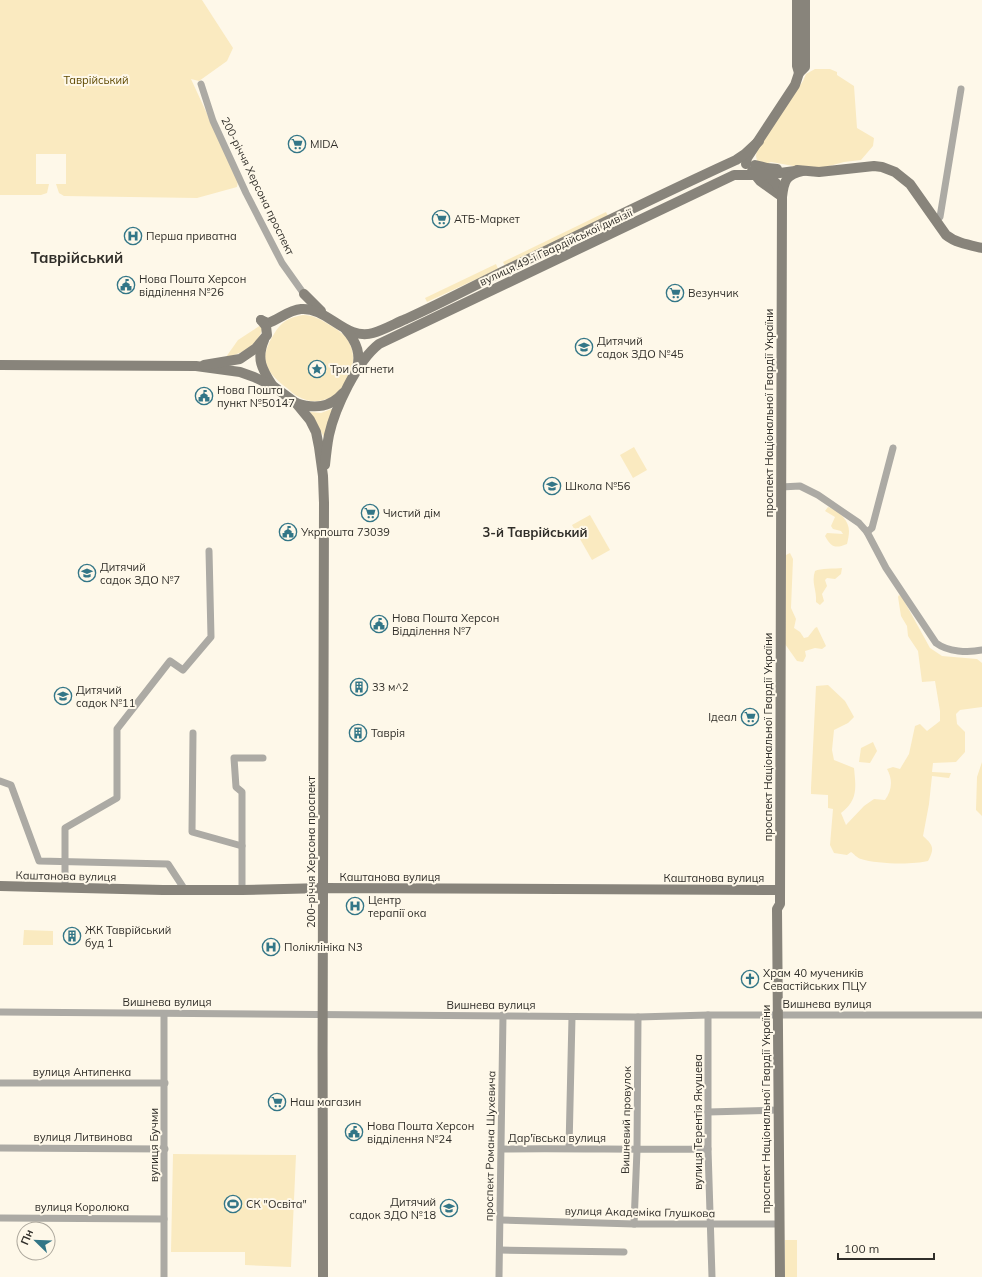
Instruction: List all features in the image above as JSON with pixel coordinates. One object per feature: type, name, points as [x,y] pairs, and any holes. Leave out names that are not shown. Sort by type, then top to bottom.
[{"type":"street","points":[[797,0],[797,66],[799,73]]},
{"type":"street","points":[[782,197],[776,183],[736,160],[759,141],[795,85],[799,73],[805,67],[805,0]]},
{"type":"street","name":"200-річчя Херсона проспект","points":[[201,84],[213,121],[246,193],[282,263],[304,294]]},
{"type":"street","points":[[936,220],[940,217],[961,89]]},
{"type":"street","points":[[753,169],[759,141]]},
{"type":"street","name":"вулиця 49-ї Гвардійської дивізії","points":[[346,330],[361,335],[374,333],[736,160]]},
{"type":"street","points":[[753,169],[767,168],[819,172],[874,166],[888,169],[901,176],[910,184],[936,220],[942,231],[950,239],[982,248]]},
{"type":"street","name":"вулиця 49-ї Гвардійської дивізії","points":[[356,374],[364,359],[379,344],[682,201],[690,192],[753,169]]},
{"type":"street","name":"проспект Національної Гвардії України","points":[[780,1277],[777,909],[780,904],[782,197],[783,185],[788,177],[794,173],[803,171]]},
{"type":"street","points":[[441,302],[448,305],[493,284],[501,286],[507,277],[548,257],[556,245]]},
{"type":"street","points":[[300,309],[306,302],[304,294]]},
{"type":"street","points":[[304,294],[325,316]]},
{"type":"street","points":[[273,386],[263,372],[260,360],[261,349],[267,335],[266,326],[261,320],[268,323],[278,320],[288,313],[300,309],[310,309],[325,316],[346,330],[353,337],[359,361],[356,374],[340,404],[329,435],[323,476]]},
{"type":"street","points":[[196,366],[240,359],[256,348],[267,335]]},
{"type":"street","points":[[0,365],[196,366],[240,372],[273,386],[296,403],[304,411],[316,432],[323,476]]},
{"type":"street","points":[[296,403],[318,407],[329,404],[340,397],[349,387]]},
{"type":"street","points":[[867,532],[872,528],[893,448]]},
{"type":"street","name":"200-річчя Херсона проспект","points":[[323,476],[323,1277]]},
{"type":"street","points":[[781,487],[800,486],[818,495],[853,518],[867,532],[886,568],[936,643],[942,648],[950,650],[982,650]]},
{"type":"street","points":[[64,888],[65,828],[117,798],[117,729],[170,661],[183,670],[210,637],[209,551]]},
{"type":"street","points":[[193,733],[192,832],[242,846]]},
{"type":"street","points":[[242,890],[242,792],[236,787],[234,758],[263,758]]},
{"type":"street","points":[[0,781],[11,785],[39,861],[168,864],[185,890]]},
{"type":"street","name":"Каштанова вулиця","points":[[0,886],[185,890],[324,888],[780,890]]},
{"type":"street","name":"Вишнева вулиця","points":[[0,1012],[164,1014],[208,1013],[322,1016],[503,1015],[572,1017],[708,1015],[982,1015]]},
{"type":"street","name":"вулиця Бучми","points":[[164,1014],[164,1277]]},
{"type":"street","name":"проспект Романа Шухевича","points":[[499,1277],[503,1015]]},
{"type":"street","name":"вулиця Терентія Якушева","points":[[708,1015],[709,1224],[712,1277]]},
{"type":"street","points":[[569,1148],[572,1017]]},
{"type":"street","name":"Вишневий провулок","points":[[634,1224],[637,1150],[638,1017]]},
{"type":"street","name":"вулиця Антипенка","points":[[0,1083],[165,1083]]},
{"type":"street","points":[[708,1112],[778,1110]]},
{"type":"street","name":"вулиця Литвинова","points":[[0,1148],[165,1149]]},
{"type":"street","name":"Дар'ївська вулиця","points":[[502,1149],[708,1149]]},
{"type":"street","name":"вулиця Королюка","points":[[0,1218],[164,1218]]},
{"type":"street","name":"вулиця Академіка Глушкова","points":[[500,1220],[634,1224],[779,1224]]},
{"type":"street","points":[[500,1250],[624,1252]]},
{"type":"green space","name":"Таврійський","points":[[0,0],[202,0],[233,48],[227,61],[199,81],[191,79],[238,181],[237,187],[197,198],[64,196],[59,193],[56,184],[66,184],[66,154],[36,154],[36,184],[49,184],[47,193],[41,195],[0,195]]},
{"type":"green space","points":[[815,69],[830,69],[837,72],[837,75],[854,86],[857,128],[874,138],[873,146],[861,160],[844,162],[822,168],[805,168],[771,162],[765,164],[757,161],[757,150],[803,81],[806,74]]},
{"type":"green space","points":[[606,212],[608,216],[505,266],[503,262]]},
{"type":"green space","points":[[496,264],[498,269],[427,302],[425,298]]},
{"type":"green space","points":[[303,315],[325,322],[339,331],[347,339],[353,353],[352,367],[347,381],[338,392],[324,400],[309,401],[296,395],[275,378],[265,361],[268,345],[280,326],[294,317]]},
{"type":"green space","points":[[261,325],[263,327],[261,333],[254,343],[244,351],[226,357],[238,340]]},
{"type":"green space","points":[[334,408],[324,437],[310,412],[321,413]]},
{"type":"green space","points":[[634,447],[647,470],[633,478],[620,455]]},
{"type":"green space","points":[[828,507],[836,510],[845,519],[849,527],[847,544],[836,547],[829,543],[825,536],[827,533],[843,534],[841,531],[833,529],[831,526],[835,517],[825,511]]},
{"type":"green space","points":[[590,515],[610,550],[592,560],[572,525]]},
{"type":"green space","points":[[790,553],[793,559],[791,608],[796,619],[794,628],[800,632],[804,638],[808,637],[817,627],[826,646],[822,649],[815,648],[805,651],[806,656],[803,662],[797,661],[785,644],[786,555]]},
{"type":"green space","points":[[842,568],[841,574],[835,579],[827,578],[825,580],[827,586],[822,594],[824,601],[820,605],[816,602],[814,583],[815,571]]},
{"type":"green space","points":[[899,595],[902,597],[930,648],[942,656],[977,659],[982,663],[982,707],[960,710],[956,714],[957,724],[965,732],[965,752],[956,762],[933,763],[932,772],[951,773],[949,778],[932,776],[923,836],[932,847],[932,853],[928,861],[885,863],[868,861],[857,857],[851,852],[847,855],[834,853],[830,845],[833,809],[828,808],[828,795],[811,794],[816,686],[828,685],[845,701],[854,717],[848,723],[834,730],[832,750],[834,760],[854,768],[855,793],[847,808],[841,813],[846,825],[864,806],[874,799],[885,800],[891,785],[887,769],[893,767],[900,769],[909,754],[915,726],[920,724],[927,731],[940,721],[940,711],[935,681],[922,682],[918,651],[908,636],[907,626],[901,616]]},
{"type":"green space","points":[[873,742],[877,751],[870,763],[859,762],[861,748]]},
{"type":"green space","points":[[982,762],[982,816],[976,810],[977,777]]},
{"type":"green space","points":[[24,930],[53,931],[53,945],[23,945]]},
{"type":"green space","name":"СК \"Освіта\"","points":[[173,1154],[296,1155],[291,1267],[245,1265],[245,1252],[171,1252]]},
{"type":"green space","points":[[785,1240],[797,1240],[797,1277],[785,1277]]},
{"type":"place","name":"MIDA","points":[[297,144]]},
{"type":"place","name":"АТБ-Маркет","points":[[441,219]]},
{"type":"place","name":"Перша приватна","points":[[133,236]]},
{"type":"place","name":"Нова Пошта Херсон відділення №26","points":[[126,285]]},
{"type":"place","name":"Везунчик","points":[[675,293]]},
{"type":"place","name":"Дитячий садок ЗДО №45","points":[[584,347]]},
{"type":"place","name":"Три багнети","points":[[317,369]]},
{"type":"place","name":"Нова Пошта пункт №50147","points":[[204,396]]},
{"type":"place","name":"Школа №56","points":[[552,486]]},
{"type":"place","name":"Чистий дім","points":[[370,513]]},
{"type":"place","name":"Укрпошта 73039","points":[[288,532]]},
{"type":"place","name":"Дитячий садок ЗДО №7","points":[[87,573]]},
{"type":"place","name":"Нова Пошта Херсон Відділення №7","points":[[379,624]]},
{"type":"place","name":"33 м^2","points":[[359,687]]},
{"type":"place","name":"Дитячий садок №11","points":[[63,696]]},
{"type":"place","name":"Ідеал","points":[[750,717]]},
{"type":"place","name":"Таврія","points":[[358,733]]},
{"type":"place","name":"Центр терапії ока","points":[[355,906]]},
{"type":"place","name":"ЖК Таврійський буд 1","points":[[72,936]]},
{"type":"place","name":"Поліклініка N3","points":[[271,947]]},
{"type":"place","name":"Храм 40 мучеників Севастійських ПЦУ","points":[[750,979]]},
{"type":"place","name":"Наш магазин","points":[[277,1102]]},
{"type":"place","name":"Нова Пошта Херсон відділення №24","points":[[354,1132]]},
{"type":"place","name":"СК \"Освіта\"","points":[[233,1204]]},
{"type":"place","name":"Дитячий садок ЗДО №18","points":[[449,1208]]},
{"type":"district","name":"Таврійський","points":[[77,257]]},
{"type":"district","name":"3-й Таврійський","points":[[535,532]]}]
